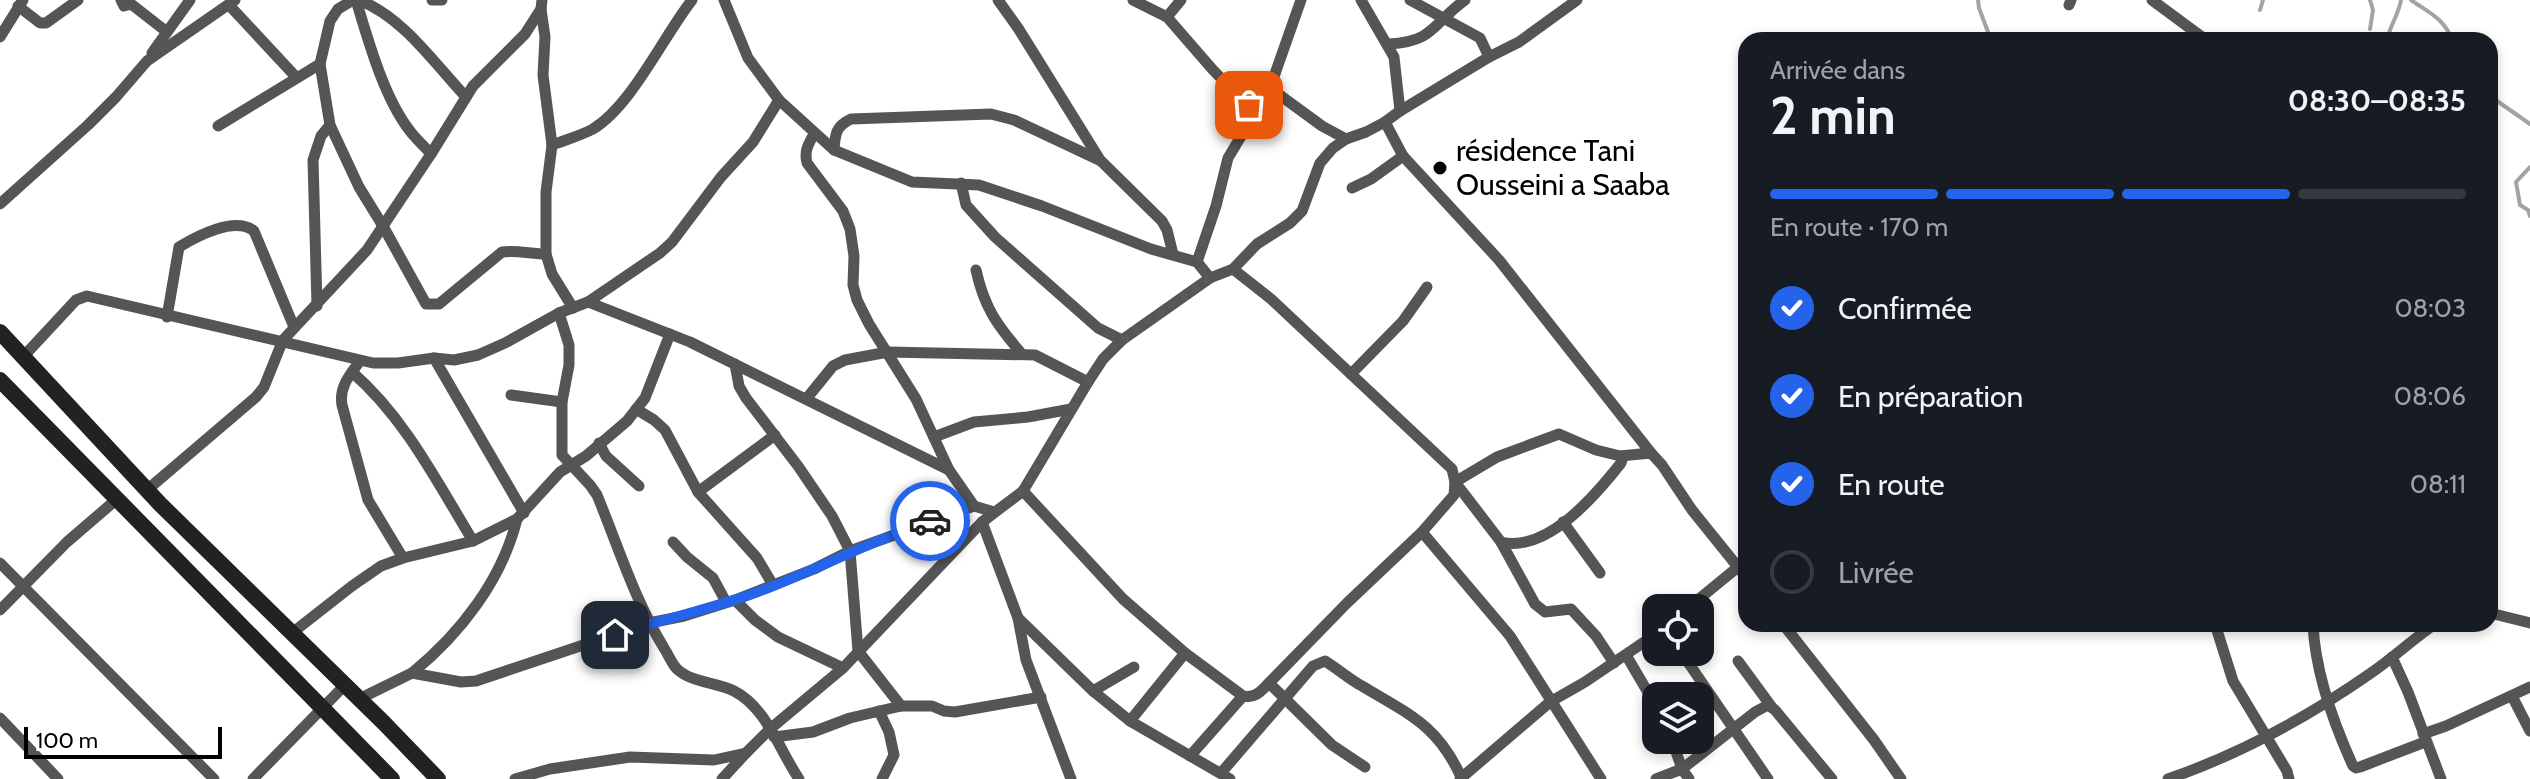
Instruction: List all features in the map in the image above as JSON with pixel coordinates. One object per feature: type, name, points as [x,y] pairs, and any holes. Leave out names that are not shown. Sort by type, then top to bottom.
[{"type":"main road","points":[[0,332],[147,490],[438,779]]},
{"type":"main road","points":[[0,380],[392,779]]},
{"type":"street","points":[[0,37],[20,3],[40,23],[46,23],[78,0]]},
{"type":"street","points":[[121,0],[124,6],[131,4],[167,32]]},
{"type":"street","points":[[0,204],[116,97],[147,61],[190,0]]},
{"type":"street","points":[[356,0],[390,101],[410,131],[431,154]]},
{"type":"street","points":[[466,97],[398,24],[371,5],[356,0],[338,9],[330,21],[320,64],[330,125],[359,187],[426,304],[439,304],[502,252],[512,250],[522,254],[546,254]]},
{"type":"street","points":[[432,0],[442,0]]},
{"type":"street","points":[[552,145],[595,128],[610,114],[629,93],[692,0]]},
{"type":"street","points":[[724,0],[748,58],[779,100],[834,150],[912,182],[979,185],[1042,206],[1136,244],[1197,262],[1210,278]]},
{"type":"street","points":[[998,0],[1100,160],[1157,214],[1167,230],[1173,254]]},
{"type":"street","points":[[1133,0],[1167,17],[1254,112]]},
{"type":"street","points":[[1167,17],[1181,0]]},
{"type":"street","points":[[1197,262],[1228,158],[1270,88],[1301,0]]},
{"type":"street","points":[[1361,0],[1389,44],[1396,64],[1400,111]]},
{"type":"street","points":[[1410,0],[1480,38],[1489,57]]},
{"type":"street","points":[[722,779],[746,753],[843,668],[982,522],[1023,491],[1103,359],[1122,340],[1210,278],[1233,269],[1257,244],[1290,223],[1302,211],[1320,163],[1333,148],[1385,122],[1489,57],[1519,42],[1577,0]]},
{"type":"street","points":[[2152,0],[2195,32]]},
{"type":"street","points":[[1389,44],[1413,42],[1427,34],[1462,1]]},
{"type":"street","points":[[147,61],[232,2],[296,77]]},
{"type":"street","points":[[147,490],[256,397],[264,387],[283,340],[367,250],[466,97],[482,76],[525,34],[541,4]]},
{"type":"street","points":[[541,4],[545,37],[543,75],[552,145],[546,192],[546,254],[552,274],[573,308]]},
{"type":"street","points":[[218,126],[320,64]]},
{"type":"street","points":[[1270,88],[1322,126],[1346,139]]},
{"type":"street","points":[[23,357],[65,311],[82,297],[91,296],[167,317],[283,340],[356,366],[434,358],[454,360],[478,355],[559,313],[588,302],[660,253],[753,142],[779,100]]},
{"type":"street","points":[[834,150],[835,134],[841,124],[851,119],[991,114],[1014,120],[1100,160]]},
{"type":"street","points":[[1385,122],[1403,156],[1499,260],[1738,567]]},
{"type":"street","points":[[317,306],[313,160],[321,136],[330,125]]},
{"type":"street","points":[[814,134],[806,148],[807,163],[843,211],[852,243],[853,285],[857,300],[916,399],[949,470],[974,506]]},
{"type":"street","points":[[1352,188],[1371,179],[1403,156]]},
{"type":"street","points":[[961,183],[966,205],[995,237],[1098,328],[1122,340]]},
{"type":"street","points":[[167,317],[179,247],[213,231],[236,225],[247,226],[254,231],[294,327]]},
{"type":"street","points":[[1023,491],[1123,599],[1185,653],[1249,698],[1269,683],[1422,532],[1454,495],[1452,469],[1271,299],[1233,269]]},
{"type":"street","points":[[976,270],[982,296],[992,317],[1021,353]]},
{"type":"street","points":[[1351,374],[1403,321],[1427,287]]},
{"type":"street","points":[[588,302],[735,364],[949,470]]},
{"type":"street","points":[[559,313],[569,345],[569,365],[562,402],[562,455],[597,495],[649,623],[677,669],[711,685],[732,690],[744,698],[772,733],[799,779]]},
{"type":"street","points":[[359,699],[412,673],[452,638],[503,560],[521,516],[560,472],[586,456],[627,421],[645,398],[670,334]]},
{"type":"street","points":[[807,398],[833,366],[845,360],[888,352],[1035,355],[1088,382]]},
{"type":"street","points":[[434,358],[521,516]]},
{"type":"street","points":[[735,364],[739,386],[832,516],[850,551],[858,651],[901,706]]},
{"type":"street","points":[[356,366],[403,427],[473,541]]},
{"type":"street","points":[[356,366],[340,395],[362,485],[403,558]]},
{"type":"street","points":[[511,395],[562,402]]},
{"type":"street","points":[[636,409],[665,430],[698,492],[757,558],[773,585]]},
{"type":"street","points":[[934,437],[974,422],[1071,409]]},
{"type":"street","points":[[1455,482],[1497,457],[1559,434],[1596,450],[1620,456],[1651,453]]},
{"type":"street","points":[[698,492],[775,435]]},
{"type":"street","points":[[599,443],[606,456],[639,486]]},
{"type":"street","points":[[1501,542],[1524,544],[1540,539],[1600,490],[1621,463],[1620,456]]},
{"type":"street","points":[[1455,482],[1501,542],[1535,604],[1545,612],[1571,609],[1596,636],[1614,663]]},
{"type":"street","points":[[0,610],[67,542],[117,499]]},
{"type":"street","points":[[412,673],[461,682],[476,681],[649,623],[684,616],[730,601],[850,551],[974,506],[994,512]]},
{"type":"street","points":[[292,633],[381,566],[473,541],[521,516]]},
{"type":"street","points":[[982,522],[1018,618],[1022,649],[1071,779]]},
{"type":"street","points":[[1563,522],[1600,573]]},
{"type":"street","points":[[1422,532],[1510,636],[1601,779]]},
{"type":"street","points":[[673,542],[713,578],[730,601],[755,620],[778,637],[843,668]]},
{"type":"street","points":[[0,563],[214,779]]},
{"type":"street","points":[[1709,594],[1738,575]]},
{"type":"street","points":[[2498,615],[2530,623]]},
{"type":"street","points":[[1018,618],[1093,691],[1130,721],[1225,776],[1313,666],[1325,661],[1421,722],[1439,739],[1457,765],[1461,779],[1550,702],[1642,644]]},
{"type":"street","points":[[1789,632],[1901,779]]},
{"type":"street","points":[[2218,632],[2233,681],[2289,779]]},
{"type":"street","points":[[2314,632],[2328,700],[2356,768],[2530,687]]},
{"type":"street","points":[[2168,779],[2226,758],[2266,737],[2328,700],[2425,632]]},
{"type":"street","points":[[1130,721],[1185,653]]},
{"type":"street","points":[[1626,655],[1642,682]]},
{"type":"street","points":[[2392,657],[2441,779]]},
{"type":"street","points":[[1738,661],[1832,779]]},
{"type":"street","points":[[1691,666],[1768,779]]},
{"type":"street","points":[[1093,691],[1134,667]]},
{"type":"street","points":[[1269,683],[1332,745],[1365,767]]},
{"type":"street","points":[[253,779],[345,685]]},
{"type":"street","points":[[1190,756],[1243,696]]},
{"type":"street","points":[[2512,696],[2530,731]]},
{"type":"street","points":[[772,733],[813,732],[850,718],[901,706],[932,706],[955,712],[1041,697]]},
{"type":"street","points":[[1656,779],[1685,774],[1764,705],[1771,706]]},
{"type":"street","points":[[879,711],[889,732],[894,755],[882,779]]},
{"type":"street","points":[[0,718],[58,779]]},
{"type":"street","points":[[515,779],[550,769],[630,757],[714,760],[746,753]]},
{"type":"street","points":[[1677,754],[1685,774]]},
{"type":"waterway","points":[[1978,0],[1988,32]]},
{"type":"waterway","points":[[2260,10],[2263,0]]},
{"type":"waterway","points":[[2370,0],[2373,10],[2370,29]]},
{"type":"waterway","points":[[2389,32],[2401,0]]},
{"type":"waterway","points":[[2411,0],[2430,12],[2448,32]]},
{"type":"waterway","points":[[2498,102],[2530,124]]},
{"type":"waterway","points":[[2530,167],[2516,182],[2520,205],[2528,210],[2530,216]]},
{"type":"way so far","points":[[930,521],[974,506],[994,512],[1023,491],[1103,359],[1122,340],[1210,278],[1197,262],[1228,158],[1254,112],[1249,105]]},
{"type":"place","name":"résidence Tani Ousseini a Saaba","points":[[1440,168]]},
{"type":"route","points":[[615,635],[761,591],[850,551],[930,521]]}]
